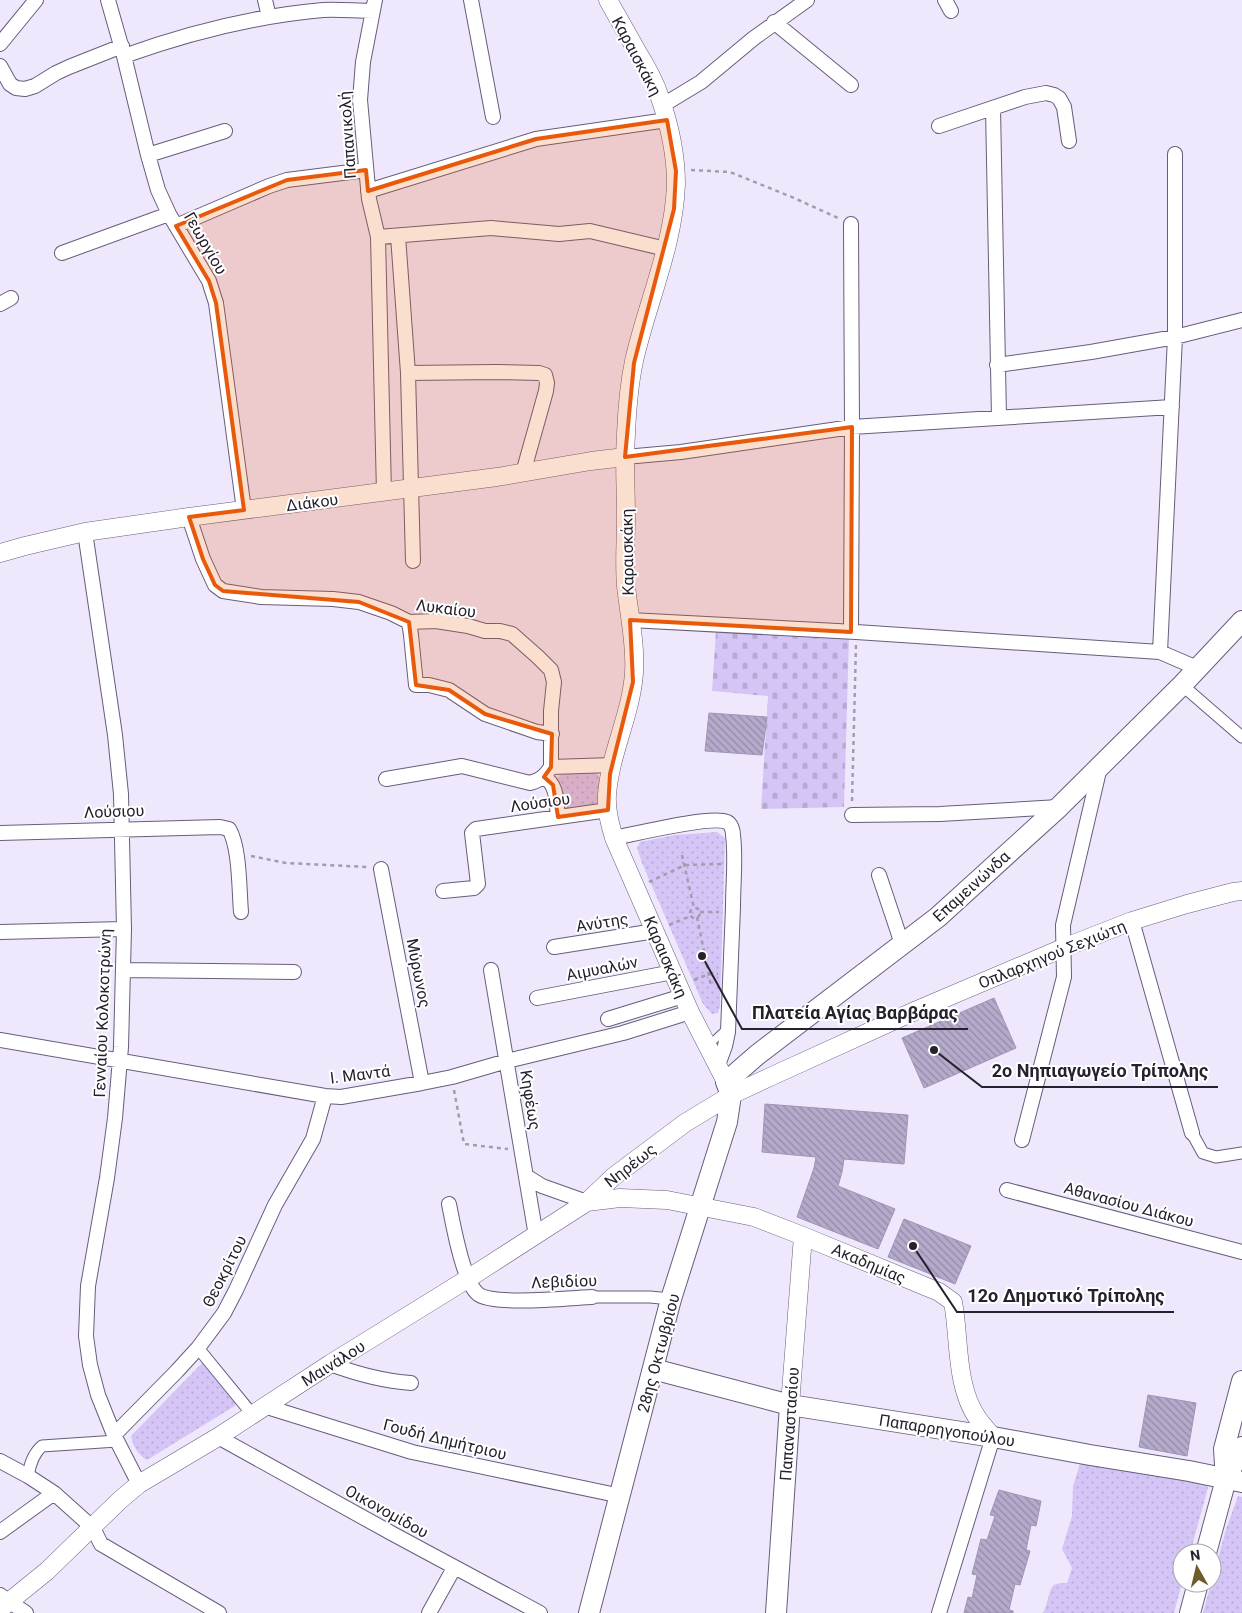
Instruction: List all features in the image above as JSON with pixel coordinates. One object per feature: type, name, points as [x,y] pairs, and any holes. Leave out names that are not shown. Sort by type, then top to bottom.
[{"type":"main road","name":"Επαμεινώνδα","points":[[725,1081],[938,917],[1059,807],[1182,685],[1242,621]]},
{"type":"main road","name":"28ης Οκτωβρίου","points":[[589,1613],[671,1299],[727,1122],[725,1081]]},
{"type":"main road","name":"Παπαρρηγοπούλου","points":[[653,1369],[790,1405],[993,1437],[1234,1480]]},
{"type":"main road","points":[[1234,1480],[1224,1449],[1242,1381]]},
{"type":"main road","name":"Παπαναστασίου","points":[[776,1613],[790,1405]]},
{"type":"main road","points":[[1210,1543],[1234,1480],[1242,1447]]},
{"type":"main road","points":[[1190,1613],[1195,1593]]},
{"type":"street","points":[[0,44],[36,0]]},
{"type":"street","name":"Γεωργίου","points":[[108,0],[123,51],[158,190],[173,220],[209,281],[216,303],[244,510]]},
{"type":"street","points":[[265,0],[269,17]]},
{"type":"street","points":[[471,0],[493,117]]},
{"type":"street","name":"Καραισκάκη","points":[[608,0],[653,79],[665,113],[676,171],[674,209],[666,249],[648,306],[634,363],[628,408],[626,584],[633,650],[633,682],[613,765],[607,797],[608,810],[614,838],[690,1012],[725,1081]]},
{"type":"street","points":[[368,191],[536,139],[665,113],[774,22],[807,0]]},
{"type":"street","points":[[0,66],[10,84],[16,88],[25,89],[35,86],[70,67],[123,51],[190,35],[269,17],[374,6]]},
{"type":"street","name":"Παπανικολή","points":[[374,6],[363,62],[360,100],[368,191],[378,237],[384,493]]},
{"type":"street","points":[[774,22],[852,85]]},
{"type":"street","points":[[939,126],[1046,93],[1059,98],[1064,107],[1069,141]]},
{"type":"street","points":[[993,108],[999,418]]},
{"type":"street","points":[[148,155],[225,131]]},
{"type":"street","points":[[1160,652],[1175,337],[1175,154]]},
{"type":"street","points":[[62,253],[173,220],[287,180],[366,170]]},
{"type":"street","points":[[851,224],[854,632]]},
{"type":"street","points":[[378,237],[491,228],[559,234],[590,231],[618,236],[666,249]]},
{"type":"street","points":[[398,236],[408,373],[413,561]]},
{"type":"street","points":[[997,365],[1091,352],[1175,337],[1242,320]]},
{"type":"street","points":[[408,373],[505,372],[539,373],[545,376],[547,382],[546,391],[523,473]]},
{"type":"street","points":[[626,457],[681,452],[852,426],[1172,407]]},
{"type":"street","name":"Διάκου","points":[[0,553],[85,532],[384,493],[626,457]]},
{"type":"street","name":"Λυκαίου","points":[[189,517],[206,567],[215,585],[223,591],[261,597],[333,599],[359,602],[391,613],[409,622],[436,621],[485,631],[500,631],[512,634],[551,670],[554,682],[548,772]]},
{"type":"street","name":"Γενναίου Κολοκοτρώνη","points":[[85,532],[115,735],[121,794],[124,929],[120,1060],[114,1127],[90,1268],[86,1318],[88,1350],[93,1381],[115,1438],[139,1484]]},
{"type":"street","points":[[630,620],[854,632],[1160,652],[1197,668]]},
{"type":"street","points":[[409,622],[412,634],[416,685],[429,685],[449,690],[485,714],[537,732],[552,734]]},
{"type":"street","points":[[1182,685],[1242,736]]},
{"type":"street","points":[[386,779],[462,766],[530,783],[538,781],[548,772],[613,765]]},
{"type":"street","points":[[1022,1140],[1064,977],[1063,924],[1100,767]]},
{"type":"street","points":[[548,772],[553,785],[558,817]]},
{"type":"street","points":[[852,815],[940,814],[1059,807]]},
{"type":"street","name":"Λούσιου","points":[[443,891],[474,888],[478,884],[472,833],[476,829],[608,810]]},
{"type":"street","points":[[614,838],[679,825],[717,821],[730,823],[733,832],[734,864],[731,974],[725,1046],[725,1081]]},
{"type":"street","name":"Λούσιου","points":[[0,832],[220,826],[229,829],[233,836],[236,851]]},
{"type":"street","points":[[236,851],[241,912]]},
{"type":"street","name":"Μύρωνος","points":[[381,869],[422,1084]]},
{"type":"street","points":[[879,875],[902,944]]},
{"type":"street","name":"Οπλαρχηγού Σεχιώτη","points":[[725,1081],[900,1017],[1132,921],[1187,904],[1242,891]]},
{"type":"street","points":[[1132,921],[1192,1133],[1203,1153],[1216,1157],[1242,1153]]},
{"type":"street","points":[[0,932],[124,929]]},
{"type":"street","name":"Ανύτης","points":[[554,947],[655,931]]},
{"type":"street","points":[[123,970],[294,972]]},
{"type":"street","name":"Κηφέως","points":[[491,970],[536,1236]]},
{"type":"street","points":[[608,1019],[678,985]]},
{"type":"street","name":"Αιμυαλών","points":[[538,998],[678,985]]},
{"type":"street","name":"Ι. Μαντά","points":[[0,1040],[324,1096],[341,1097],[422,1084],[452,1077],[507,1061],[623,1033],[690,1012]]},
{"type":"street","name":"Νηρέως","points":[[587,1202],[613,1178],[685,1123],[725,1081]]},
{"type":"street","name":"Θεοκρίτου","points":[[115,1438],[198,1348],[224,1313],[275,1205],[310,1146],[317,1128],[324,1096]]},
{"type":"street","points":[[526,1176],[542,1186],[587,1202]]},
{"type":"street","name":"Αθανασίου Διάκου","points":[[1007,1190],[1242,1252]]},
{"type":"street","name":"Μαινάλου","points":[[11,1607],[120,1500],[139,1484],[536,1236],[587,1202],[620,1198],[643,1198],[666,1200],[700,1207]]},
{"type":"street","points":[[448,1204],[458,1245],[469,1278]]},
{"type":"street","name":"Ακαδημίας","points":[[700,1207],[754,1217],[939,1292],[953,1302],[963,1386],[978,1419],[993,1437]]},
{"type":"street","name":"Παπαναστασίου","points":[[790,1405],[803,1236]]},
{"type":"street","name":"Λεβιδίου","points":[[469,1278],[477,1293],[492,1299],[592,1297],[671,1299]]},
{"type":"street","points":[[198,1348],[258,1410]]},
{"type":"street","points":[[330,1364],[358,1375],[411,1383]]},
{"type":"street","name":"Γουδή Δημήτριου","points":[[258,1410],[412,1452],[621,1496]]},
{"type":"street","name":"Οικονομίδου","points":[[218,1436],[454,1568],[540,1613]]},
{"type":"street","points":[[939,1613],[993,1437]]},
{"type":"street","points":[[28,1476],[30,1463],[36,1451],[42,1446],[115,1438]]},
{"type":"street","points":[[0,1461],[54,1493],[93,1528],[101,1544],[219,1613]]},
{"type":"street","points":[[0,1532],[54,1493]]},
{"type":"street","points":[[429,1613],[454,1568]]},
{"type":"lane","points":[[708,1046],[728,1027]]},
{"type":"path","points":[[676,171],[708,170],[730,172],[851,224]]},
{"type":"path","points":[[852,815],[854,632]]},
{"type":"path","points":[[236,851],[256,858],[286,863],[381,869]]},
{"type":"path","points":[[682,855],[694,908],[691,911],[691,916]]},
{"type":"path","points":[[636,888],[685,865],[734,864]]},
{"type":"path","points":[[694,908],[698,908],[700,912],[732,912]]},
{"type":"path","points":[[700,912],[697,918],[712,986]]},
{"type":"path","points":[[655,931],[691,916],[697,918]]},
{"type":"path","points":[[678,985],[709,974],[731,974]]},
{"type":"path","points":[[452,1077],[464,1144],[522,1150]]},
{"type":"highlighted area","points":[[667,120],[676,171],[674,209],[634,363],[625,457],[852,427],[851,632],[630,620],[633,682],[610,774],[608,810],[558,817],[553,785],[544,777],[551,767],[552,734],[485,714],[449,690],[416,685],[409,622],[359,602],[223,591],[215,585],[203,559],[189,517],[244,510],[216,303],[209,281],[176,226],[287,180],[366,170],[368,191],[536,139]]},
{"type":"green space","points":[[716,631],[849,639],[844,807],[761,809],[768,696],[712,691]]},
{"type":"green space","points":[[587,770],[596,771],[600,779],[601,793],[599,806],[563,810],[559,803],[557,779],[560,775]]},
{"type":"green space","points":[[717,832],[725,838],[720,1006],[718,1013],[712,1014],[703,1004],[637,848],[640,842],[675,835]]},
{"type":"green space","points":[[204,1361],[238,1404],[147,1460],[136,1450],[131,1436]]},
{"type":"green space","points":[[1081,1460],[1202,1478],[1208,1488],[1193,1543],[1172,1543],[1172,1593],[1179,1593],[1174,1613],[1043,1613],[1052,1587],[1057,1584],[1067,1583],[1072,1568],[1062,1549],[1072,1516],[1073,1486]]},
{"type":"green space","points":[[1238,1496],[1242,1497],[1242,1613],[1203,1613],[1208,1593],[1222,1593],[1222,1544]]},
{"type":"building","points":[[709,713],[767,717],[762,755],[705,751]]},
{"type":"building","points":[[994,998],[1016,1048],[924,1088],[902,1038]]},
{"type":"building","points":[[765,1104],[908,1115],[904,1164],[844,1159],[838,1186],[895,1209],[878,1249],[797,1217],[816,1157],[762,1152]]},
{"type":"building","points":[[904,1219],[971,1246],[955,1284],[888,1257]]},
{"type":"building","points":[[1148,1395],[1196,1403],[1187,1456],[1139,1447]]},
{"type":"building","points":[[999,1490],[1041,1501],[1036,1526],[1031,1525],[1026,1550],[1030,1551],[1020,1585],[1015,1584],[1009,1610],[1013,1611],[1013,1613],[964,1613],[968,1597],[972,1598],[977,1575],[972,1574],[981,1539],[987,1540],[995,1516],[990,1515]]},
{"type":"place","name":"Πλατεία Αγίας Βαρβάρας","points":[[702,956]]},
{"type":"place","name":"2ο Νηπιαγωγείο Τρίπολης","points":[[934,1050]]},
{"type":"place","name":"12ο Δημοτικό Τρίπολης","points":[[913,1246]]}]
